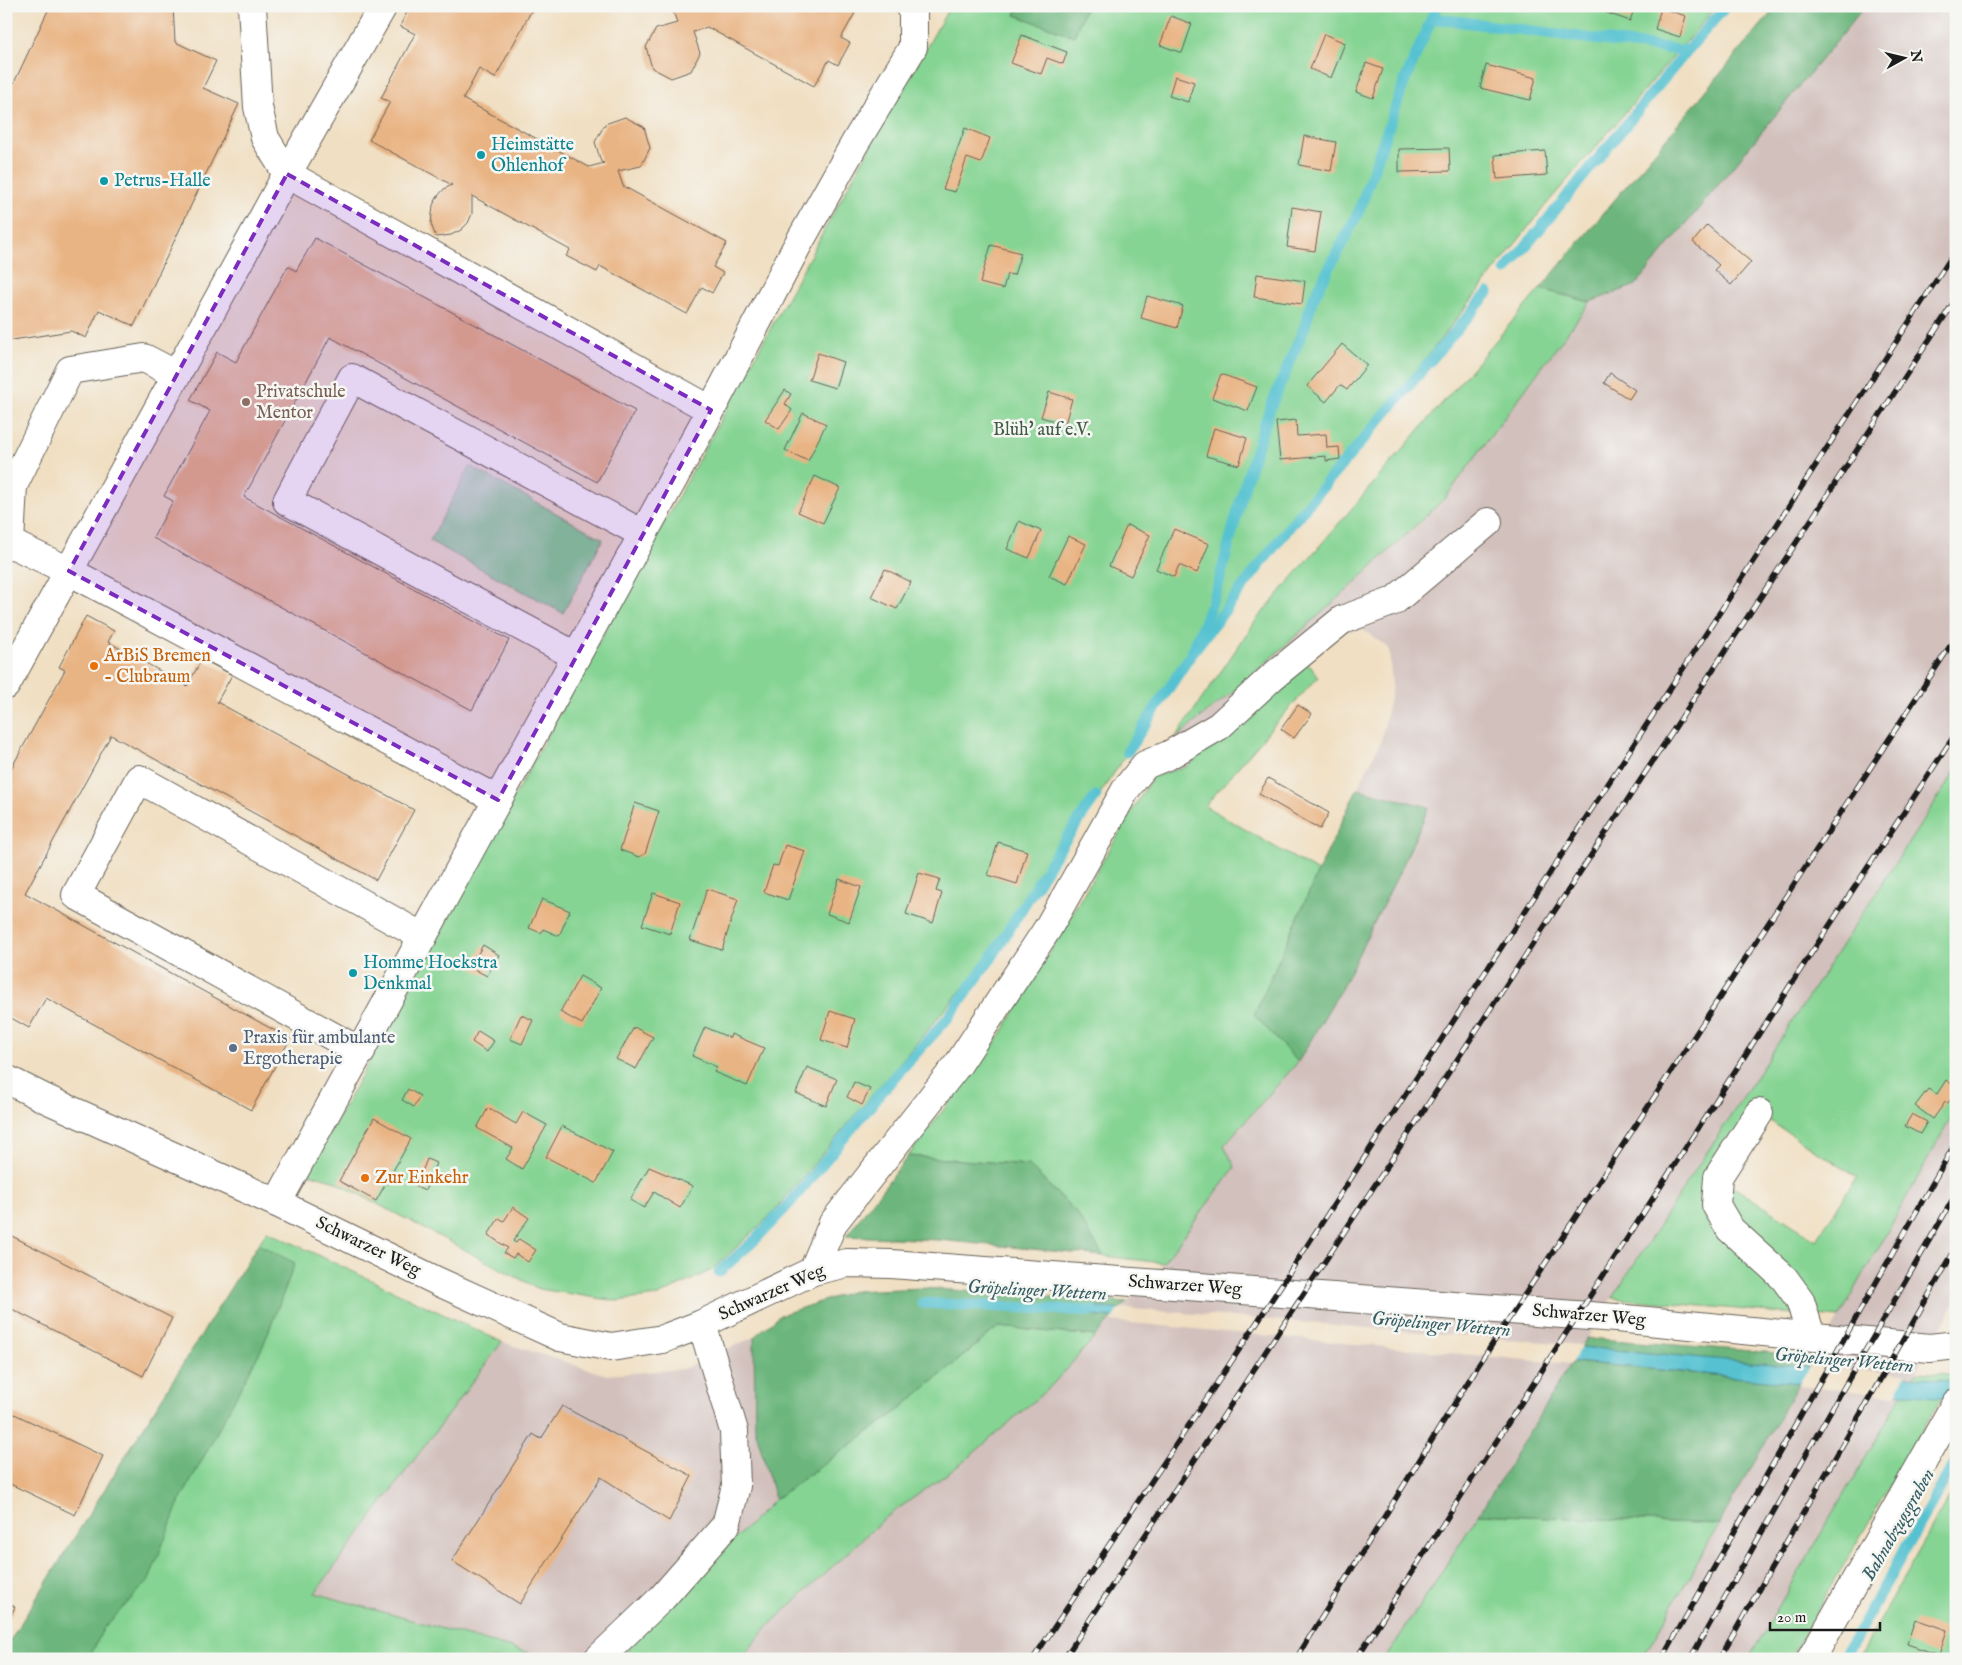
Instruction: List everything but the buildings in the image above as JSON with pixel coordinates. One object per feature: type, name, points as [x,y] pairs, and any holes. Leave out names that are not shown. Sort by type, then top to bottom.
[{"type":"street","points":[[252,6],[258,107],[265,138],[287,174],[711,410]]},
{"type":"street","points":[[6,685],[287,174],[382,6]]},
{"type":"street","points":[[277,1203],[711,410],[796,248],[913,47],[913,12],[909,6]]},
{"type":"street","points":[[177,375],[144,358],[70,370],[13,486],[8,544],[69,571],[498,800]]},
{"type":"street","points":[[576,656],[287,501],[352,378],[643,534]]},
{"type":"street","points":[[813,1271],[833,1223],[959,1063],[1048,928],[1126,789],[1145,765],[1169,756],[1219,726],[1272,677],[1342,620],[1394,600],[1488,522]]},
{"type":"street","points":[[361,1052],[76,894],[139,780],[423,937]]},
{"type":"street","name":"Schwarzer Weg","points":[[6,1079],[277,1203],[439,1282],[560,1337],[612,1347],[663,1339],[702,1324],[813,1271],[847,1263],[891,1264],[1616,1318],[1930,1348],[1956,1345]]},
{"type":"street","points":[[1759,1114],[1718,1177],[1716,1205],[1730,1228],[1784,1278],[1800,1300],[1811,1336]]},
{"type":"street","points":[[598,1659],[662,1598],[726,1525],[736,1486],[734,1431],[702,1324]]},
{"type":"street","points":[[1811,1659],[1955,1405]]},
{"type":"highlighted area","points":[[287,174],[711,410],[498,800],[69,571]]},
{"type":"shaded area","points":[[1865,6],[1956,6],[1956,770],[1612,1298],[1479,1514],[1385,1659],[741,1659],[767,1627],[885,1518],[961,1464],[1051,1386],[1163,1263],[1235,1167],[1224,1146],[1298,1062],[1342,987],[1401,869],[1429,807],[1357,789],[1381,741],[1392,687],[1389,648],[1363,630],[1345,631],[1306,660],[1188,766],[1152,777],[1175,738],[1234,691],[1344,593],[1445,498],[1590,302],[1636,285]]},
{"type":"shaded area","points":[[1956,1109],[1956,1301],[1748,1659],[1642,1659],[1787,1404],[1839,1318]]},
{"type":"shaded area","points":[[754,1337],[755,1428],[775,1499],[685,1589],[619,1659],[542,1659],[543,1657],[314,1593],[502,1342],[606,1375],[683,1369]]},
{"type":"green space","name":"Blüh' auf e.V.","points":[[950,6],[1019,6],[1015,15],[1074,36],[1086,6],[1717,6],[1545,206],[1193,656],[992,954],[770,1216],[712,1270],[658,1296],[616,1301],[539,1289],[332,1180],[308,1173],[860,165]]},
{"type":"green space","points":[[1019,6],[1086,6],[1074,36],[1015,15]]},
{"type":"green space","points":[[1777,6],[1865,6],[1636,285],[1590,302],[1540,289]]},
{"type":"green space","points":[[1540,289],[1590,302],[1445,498],[1344,593],[1234,691],[1175,738],[1257,619]]},
{"type":"green space","points":[[470,466],[603,539],[563,613],[430,541]]},
{"type":"green space","points":[[1306,660],[1318,677],[1205,806],[1318,872],[1255,1015],[1298,1062],[1224,1145],[1235,1167],[1163,1263],[1103,1256],[1076,1212],[1028,1165],[908,1156],[1000,1036],[1152,777],[1188,766]]},
{"type":"green space","points":[[1956,770],[1956,1109],[1839,1318],[1612,1298]],"holes":[[[1759,1114],[1857,1177],[1816,1240],[1718,1177]]]},
{"type":"green space","points":[[1357,789],[1429,807],[1401,869],[1342,987],[1298,1062],[1254,1015]]},
{"type":"green space","points":[[908,1156],[1028,1165],[1076,1212],[1103,1256],[938,1240],[846,1236]]},
{"type":"green space","points":[[267,1231],[502,1342],[315,1593],[543,1657],[542,1659],[6,1659],[6,1647]]},
{"type":"green space","points":[[258,1244],[295,1263],[263,1346],[178,1505],[149,1580],[103,1629],[89,1659],[6,1659],[6,1647]]},
{"type":"green space","points":[[923,1288],[1127,1302],[1119,1310],[1090,1307],[1092,1316],[1112,1318],[1096,1336],[998,1327],[895,1413],[775,1499],[755,1428],[754,1337],[780,1315],[853,1291]]},
{"type":"green space","points":[[998,1327],[1096,1336],[1051,1386],[961,1464],[885,1518],[767,1627],[741,1659],[619,1659],[685,1589],[775,1499],[895,1413]]},
{"type":"green space","points":[[1587,1338],[1816,1356],[1808,1368],[1581,1347]]},
{"type":"green space","points":[[1572,1362],[1799,1383],[1719,1524],[1479,1514]]},
{"type":"green space","points":[[1915,1372],[1955,1374],[1789,1659],[1748,1659]]},
{"type":"green space","points":[[1956,1486],[1956,1659],[1857,1659]]},
{"type":"green space","points":[[1479,1514],[1719,1524],[1642,1659],[1385,1659]]},
{"type":"water","points":[[1090,1307],[1581,1347],[1951,1380],[1956,1381],[1956,1398],[1092,1316],[1079,1310]]},
{"type":"pier","points":[[1121,1308],[1582,1345],[1570,1364],[1110,1321]]},
{"type":"pier","points":[[1810,1365],[1906,1374],[1895,1395],[1798,1386]]},
{"type":"waterway","points":[[1192,653],[1217,589],[1245,484],[1269,411],[1305,326],[1312,301],[1359,211],[1404,83],[1437,6]]},
{"type":"waterway","points":[[1506,270],[1726,6]]},
{"type":"waterway","points":[[1432,18],[1687,51]]},
{"type":"waterway","points":[[1127,752],[1192,653],[1294,521],[1488,293]]},
{"type":"waterway","points":[[719,1272],[755,1240],[790,1203],[896,1075],[947,1019],[992,957],[1055,855],[1096,796]]},
{"type":"waterway","name":"Gröpelinger Wettern","points":[[922,1303],[1093,1311]]},
{"type":"waterway","name":"Bahnabzugsgraben","points":[[1843,1659],[1956,1460]]},
{"type":"railway","points":[[1033,1659],[1237,1353],[1956,250]]},
{"type":"railway","points":[[1064,1659],[1956,299]]},
{"type":"railway","points":[[1296,1659],[1476,1369],[1956,637]]},
{"type":"railway","points":[[1356,1659],[1793,981],[1956,733]]},
{"type":"railway","points":[[1662,1659],[1956,1142]]},
{"type":"railway","points":[[1690,1659],[1956,1194]]},
{"type":"railway","points":[[1719,1659],[1956,1248]]},
{"type":"place","name":"Heimstätte Ohlenhof","points":[[481,155]]},
{"type":"place","name":"Petrus-Halle","points":[[104,181]]},
{"type":"place","name":"Privatschule Mentor","points":[[246,402]]},
{"type":"place","name":"ArBiS Bremen - Clubraum","points":[[94,666]]},
{"type":"place","name":"Homme Hoekstra Denkmal","points":[[353,973]]},
{"type":"place","name":"Praxis für ambulante Ergotherapie","points":[[233,1048]]},
{"type":"place","name":"Zur Einkehr","points":[[365,1178]]}]
